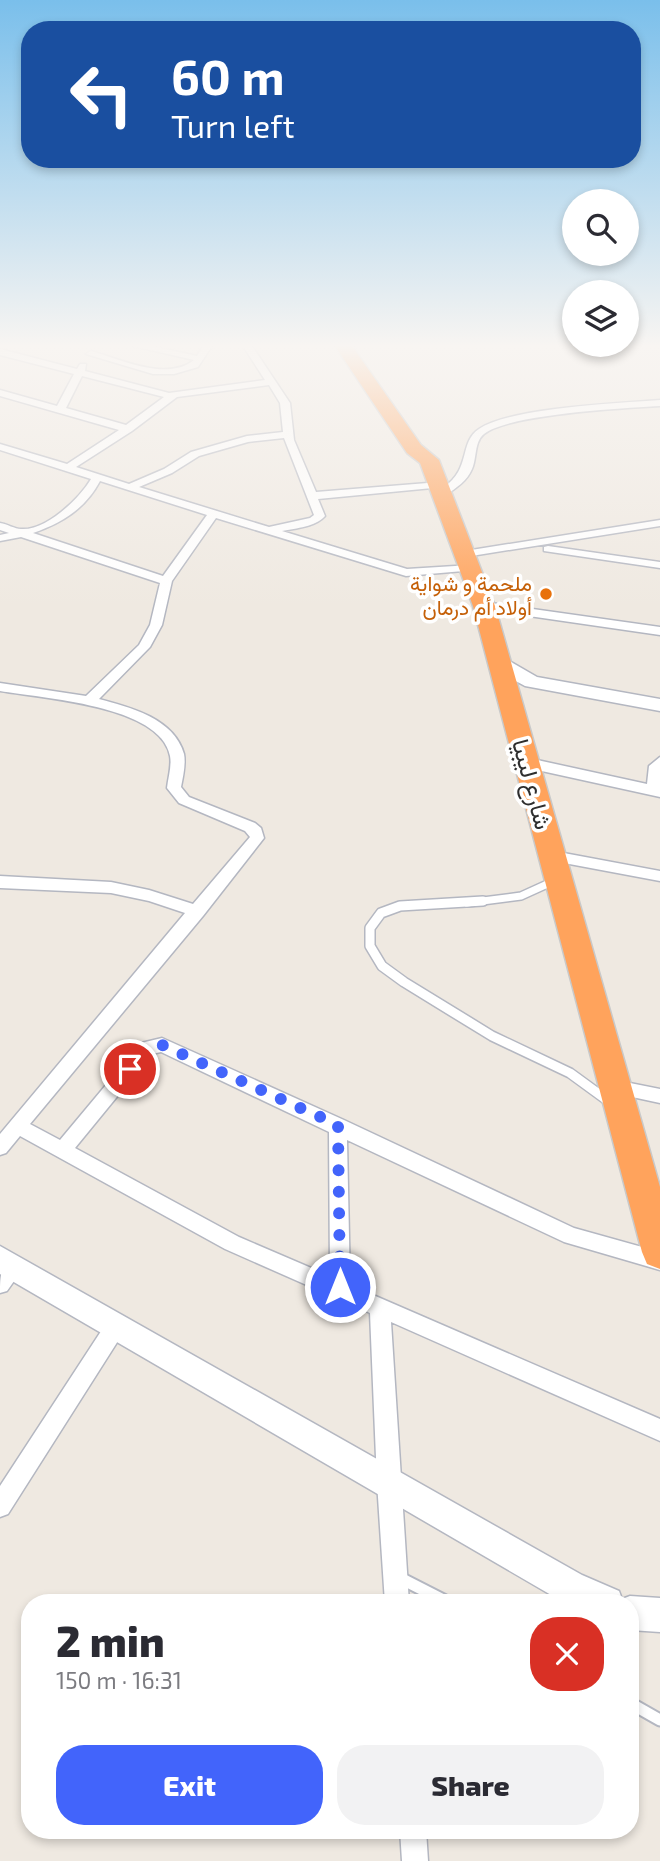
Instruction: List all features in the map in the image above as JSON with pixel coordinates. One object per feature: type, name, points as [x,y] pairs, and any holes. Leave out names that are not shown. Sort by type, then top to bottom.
[{"type":"highway","name":"شارع ليبيا","points":[[403,433],[437,480],[484,606],[660,1252]]},
{"type":"highway","points":[[423,433],[432,447],[437,480]]},
{"type":"street","points":[[68,468],[122,433]]},
{"type":"street","points":[[312,496],[466,476],[477,436],[482,433]]},
{"type":"street","points":[[130,487],[168,471],[195,454],[247,439],[288,434],[320,516],[319,519],[268,530]]},
{"type":"street","points":[[0,447],[406,573],[528,546],[660,523]]},
{"type":"street","points":[[0,538],[23,533],[65,516],[89,496],[97,477]]},
{"type":"street","points":[[90,700],[144,646],[156,625],[166,581],[214,513]]},
{"type":"street","points":[[0,526],[166,581]]},
{"type":"street","points":[[528,546],[660,565]]},
{"type":"street","points":[[484,606],[660,631]]},
{"type":"street","points":[[499,660],[522,679],[555,688],[660,705]]},
{"type":"street","points":[[0,687],[90,700],[133,714],[164,734],[177,752],[174,788],[184,800],[256,832],[257,838],[0,1147]]},
{"type":"street","points":[[512,710],[523,697],[555,688]]},
{"type":"street","points":[[528,763],[657,791],[656,766],[660,762]]},
{"type":"street","points":[[556,867],[660,876]]},
{"type":"street","points":[[0,881],[48,886],[96,885],[140,891],[198,912]]},
{"type":"street","points":[[62,1150],[147,1048],[162,1045],[571,1236],[660,1261]]},
{"type":"street","points":[[618,1099],[660,1096]]},
{"type":"street","points":[[338,1125],[340,1287]]},
{"type":"street","points":[[18,1126],[233,1243],[340,1287],[380,1308],[660,1430]]},
{"type":"street","points":[[5,1270],[116,1326],[586,1594]]},
{"type":"street","points":[[380,1308],[396,1594]]},
{"type":"street","points":[[0,1506],[116,1326]]},
{"type":"street","points":[[639,1614],[660,1615]]},
{"type":"street","points":[[414,1839],[415,1861]]},
{"type":"lane","points":[[556,867],[521,896],[472,903],[400,906],[381,913],[370,928],[370,946],[382,966],[404,982],[492,1036],[618,1099]]},
{"type":"lane","points":[[395,1575],[432,1594]]},
{"type":"lane","points":[[639,1708],[660,1720]]},
{"type":"place","name":"ملحمة و شواية أولاد أم درمان","points":[[546,594]]},
{"type":"route","points":[[130,1069],[147,1048],[162,1045],[338,1125],[340,1287]]}]
